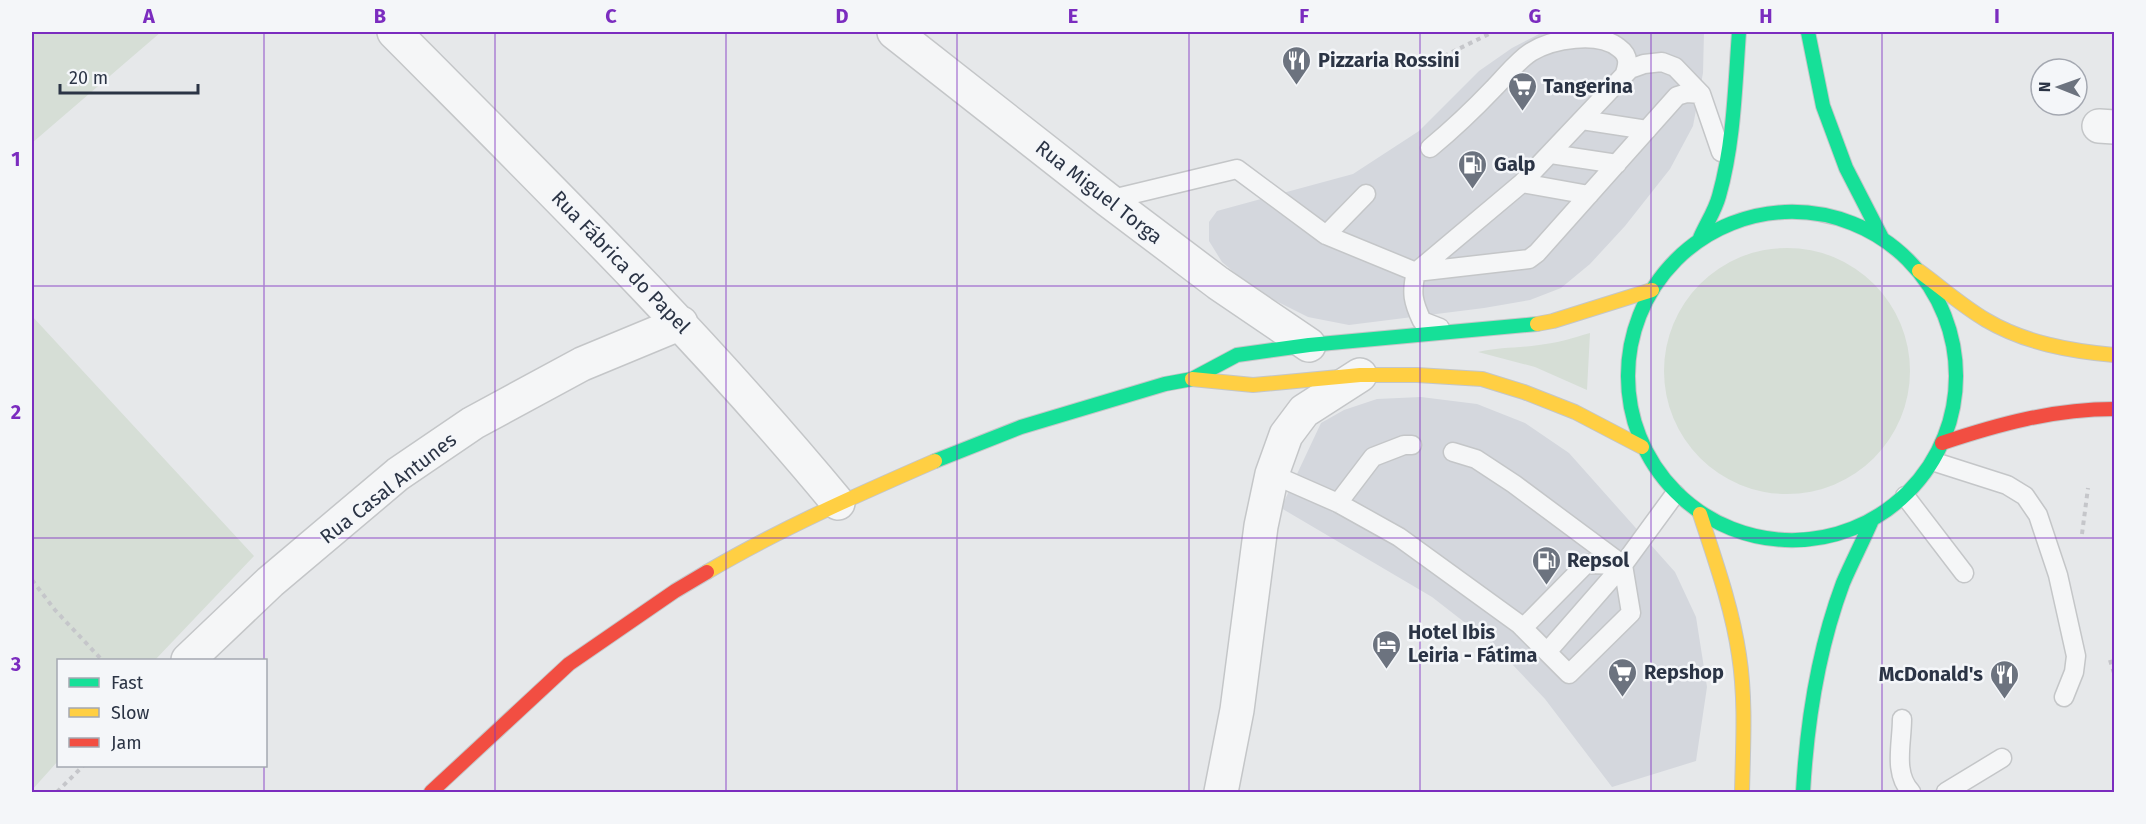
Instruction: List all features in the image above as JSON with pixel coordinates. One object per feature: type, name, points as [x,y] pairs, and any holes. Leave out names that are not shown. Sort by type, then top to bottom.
[{"type":"main road","points":[[1739,32],[1726,168],[1718,199],[1700,238],[1652,290],[1637,318],[1627,366],[1631,414],[1642,447],[1675,494],[1700,514],[1728,529],[1777,540],[1826,538],[1872,520],[1905,496],[1935,462],[1954,399],[1954,354],[1942,310],[1919,271]]},
{"type":"main road","points":[[1808,32],[1823,106],[1846,168],[1882,238]]},
{"type":"main road","points":[[1700,238],[1744,218],[1792,210],[1839,218],[1882,238],[1919,271],[1986,320],[2032,341],[2095,354],[2115,355]]},
{"type":"main road","points":[[1192,379],[1237,355],[1309,345],[1526,326],[1553,321],[1652,290]]},
{"type":"main road","points":[[431,792],[569,664],[675,591],[750,547],[838,503],[941,458],[1021,427],[1165,384],[1192,379],[1253,385],[1360,375],[1417,375],[1482,379],[1575,412],[1642,447]]},
{"type":"main road","points":[[1942,443],[1993,425],[2034,414],[2092,408],[2115,409]]},
{"type":"main road","points":[[1700,514],[1727,598],[1739,655],[1743,707],[1742,792]]},
{"type":"main road","points":[[1803,792],[1811,709],[1821,660],[1844,584],[1872,520]]},
{"type":"street","name":"Rua Fábrica do Papel","points":[[394,32],[681,323],[838,503]]},
{"type":"street","name":"Rua Miguel Torga","points":[[894,32],[1218,284],[1309,345]]},
{"type":"street","name":"Rua Casal Antunes","points":[[189,659],[270,582],[398,474],[473,423],[582,364],[681,323]]},
{"type":"street","points":[[1221,792],[1237,711],[1261,526],[1272,474],[1286,435],[1304,411],[1360,375]]},
{"type":"lane","points":[[1430,148],[1461,122],[1529,53],[1546,44],[1586,38],[1611,43],[1626,54],[1628,65],[1624,76]]},
{"type":"lane","points":[[1453,333],[1422,321],[1414,303],[1413,287],[1416,272],[1522,183],[1630,69],[1644,64],[1662,62],[1675,67],[1701,94],[1718,137],[1726,168]]},
{"type":"lane","points":[[1108,200],[1237,169],[1326,235],[1416,272],[1529,259],[1537,254],[1677,96],[1687,93],[1701,94]]},
{"type":"lane","points":[[1582,120],[1647,130]]},
{"type":"lane","points":[[1551,154],[1617,164]]},
{"type":"lane","points":[[1522,183],[1589,195]]},
{"type":"lane","points":[[1326,235],[1366,194]]},
{"type":"lane","points":[[1338,503],[1373,457],[1404,445],[1412,445]]},
{"type":"lane","points":[[1272,474],[1338,503],[1399,537],[1489,600],[1523,628],[1569,674],[1631,613],[1623,565],[1514,484],[1476,459],[1453,452]]},
{"type":"lane","points":[[1935,462],[2007,484],[2025,496],[2038,515],[2058,575],[2076,656],[2074,672],[2064,697]]},
{"type":"lane","points":[[1547,652],[1623,565],[1675,494]]},
{"type":"lane","points":[[1905,496],[1964,573]]},
{"type":"lane","points":[[1523,628],[1586,564],[1623,565]]},
{"type":"lane","points":[[1902,719],[1899,763],[1903,783],[1911,792]]},
{"type":"lane","points":[[1946,792],[2002,758]]},
{"type":"path","points":[[1444,56],[1493,32]]},
{"type":"path","points":[[32,580],[54,610],[101,659]]},
{"type":"path","points":[[57,792],[81,767]]},
{"type":"shaded area","points":[[32,32],[161,32],[32,143]]},
{"type":"shaded area","name":"Galp","points":[[1543,32],[1704,32],[1703,73],[1693,126],[1670,169],[1625,226],[1590,264],[1561,288],[1530,300],[1349,325],[1308,317],[1256,291],[1222,262],[1209,241],[1209,222],[1217,211],[1353,174],[1419,131],[1479,71],[1512,48]]},
{"type":"shaded area","points":[[1775,248],[1799,248],[1823,253],[1845,262],[1874,284],[1896,313],[1901,324],[1908,347],[1910,371],[1908,395],[1901,418],[1896,429],[1874,458],[1845,480],[1823,489],[1799,494],[1775,494],[1751,489],[1729,480],[1709,466],[1692,449],[1678,429],[1669,407],[1664,383],[1664,359],[1669,335],[1678,313],[1692,293],[1709,276],[1729,262],[1751,253]]},
{"type":"shaded area","points":[[32,316],[254,556],[156,659],[57,659],[57,762],[32,790]]},
{"type":"shaded area","points":[[1590,333],[1587,390],[1535,367],[1478,352],[1546,344]]},
{"type":"shaded area","name":"Repsol","points":[[1421,397],[1477,404],[1525,423],[1569,453],[1675,572],[1696,617],[1707,687],[1696,761],[1612,787],[1545,699],[1495,646],[1432,597],[1281,508],[1321,423],[1344,410],[1377,399]]},
{"type":"traffic: fast","points":[[1700,238],[1717,202],[1728,156],[1739,32]]},
{"type":"traffic: fast","points":[[1808,32],[1823,106],[1846,168],[1882,238]]},
{"type":"traffic: fast","points":[[1792,212],[1824,215],[1855,224],[1883,240],[1908,260],[1928,285],[1944,313],[1953,344],[1956,376],[1953,408],[1944,439],[1928,467],[1908,492],[1883,512],[1855,528],[1824,537],[1792,540],[1760,537],[1729,528],[1701,512],[1676,492],[1656,467],[1640,439],[1631,408],[1628,376],[1631,344],[1640,313],[1656,285],[1676,260],[1701,240],[1729,224],[1760,215],[1792,212]]},
{"type":"traffic: fast","points":[[935,461],[1021,427],[1165,384],[1192,379],[1237,355],[1309,345],[1537,324]]},
{"type":"traffic: fast","points":[[1803,792],[1807,739],[1820,660],[1843,583],[1872,520]]},
{"type":"traffic: slow","points":[[1919,271],[1977,315],[2016,335],[2048,345],[2114,355]]},
{"type":"traffic: slow","points":[[1537,324],[1652,290]]},
{"type":"traffic: slow","points":[[1192,379],[1253,385],[1360,375],[1417,375],[1482,379],[1575,412],[1642,447]]},
{"type":"traffic: slow","points":[[707,572],[791,527],[935,461]]},
{"type":"traffic: slow","points":[[1700,514],[1728,601],[1739,655],[1743,706],[1742,792]]},
{"type":"traffic: jam","points":[[1942,443],[2027,419],[2070,412],[2114,409]]},
{"type":"traffic: jam","points":[[431,792],[569,664],[675,591],[707,572]]},
{"type":"place","name":"Pizzaria Rossini","points":[[1297,86]]},
{"type":"place","name":"Tangerina","points":[[1522,112]]},
{"type":"place","name":"Galp","points":[[1473,190]]},
{"type":"place","name":"Repsol","points":[[1546,586]]},
{"type":"place","name":"Hotel Ibis Leiria - Fátima","points":[[1387,670]]},
{"type":"place","name":"Repshop","points":[[1623,698]]},
{"type":"place","name":"McDonald's","points":[[2004,700]]}]
